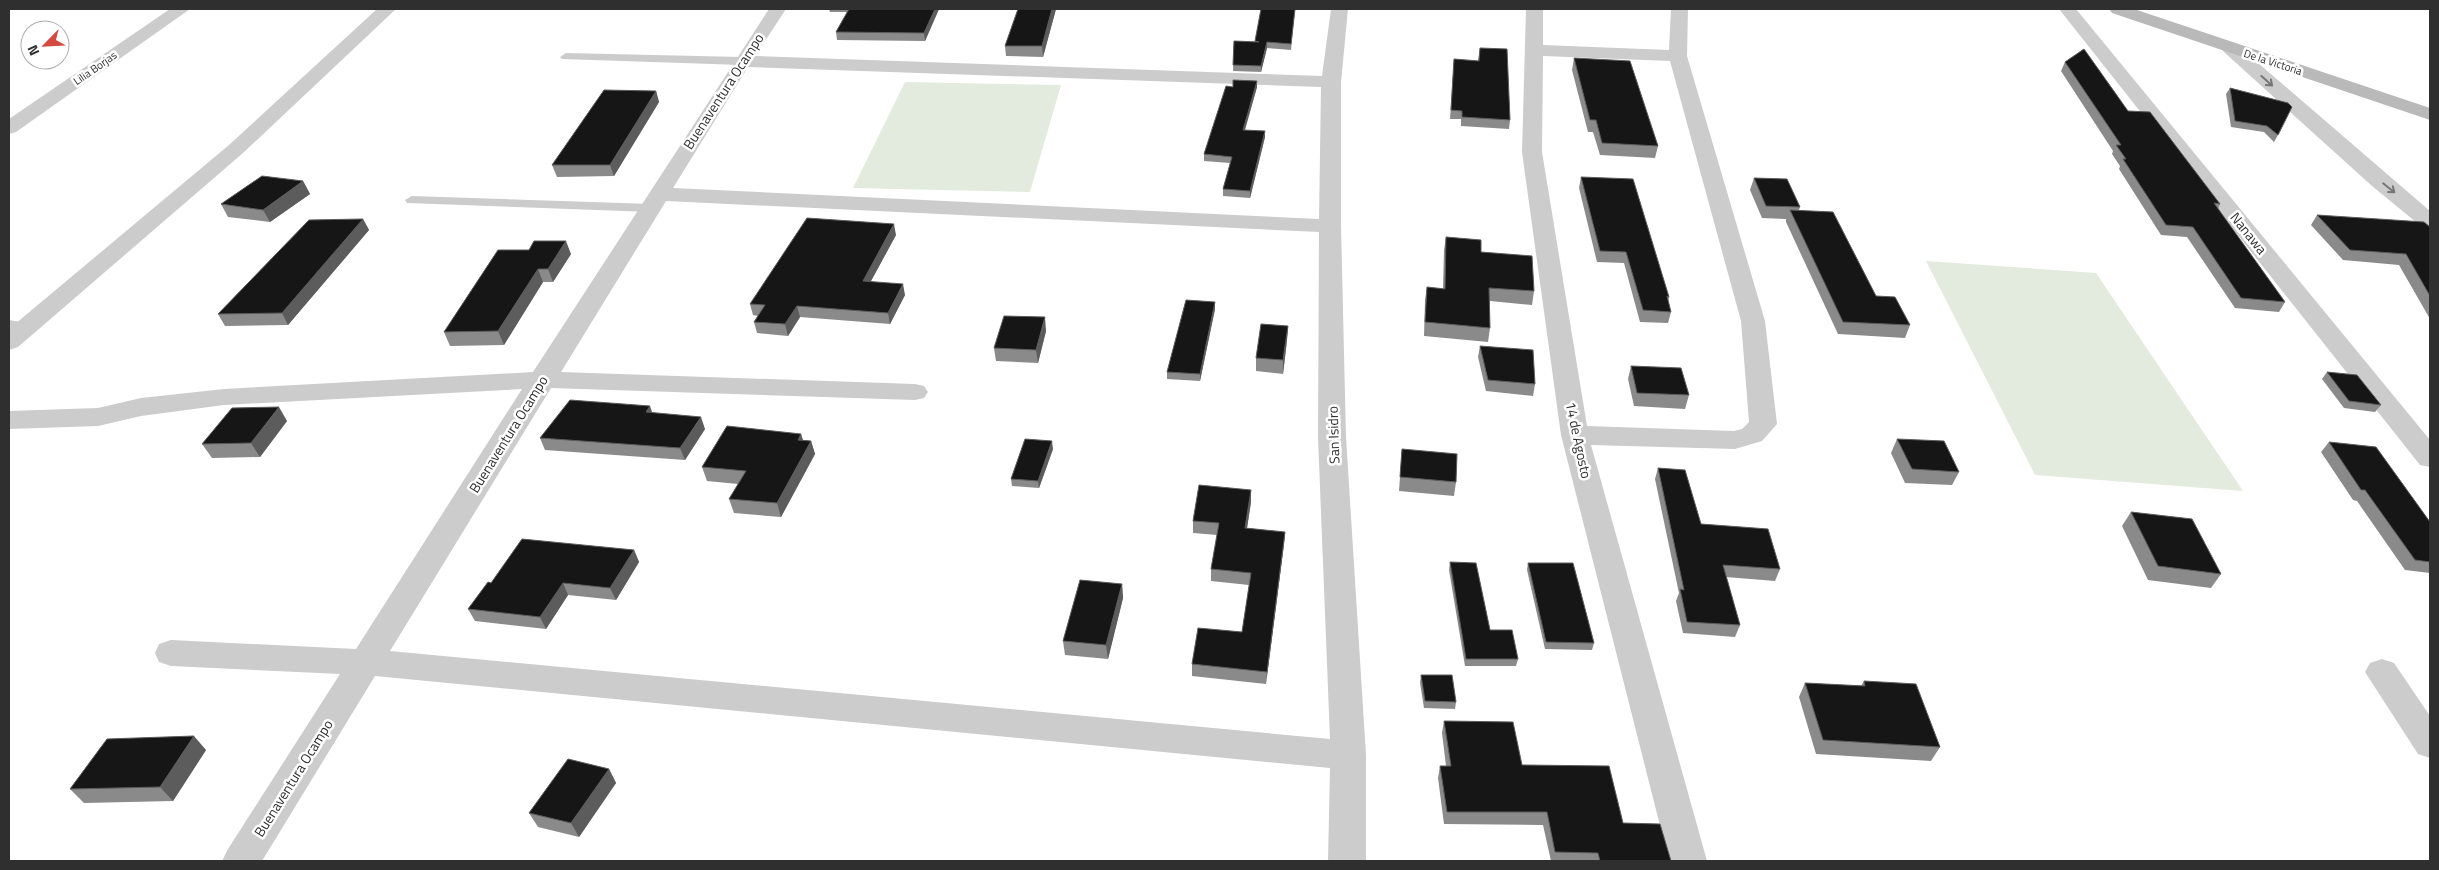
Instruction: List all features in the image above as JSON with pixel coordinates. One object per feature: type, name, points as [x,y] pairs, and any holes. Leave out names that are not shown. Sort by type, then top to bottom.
[{"type":"main road","name":"De la Victoria","points":[[2118,9],[2430,114]]},
{"type":"street","name":"Lilia Borjas","points":[[9,128],[181,9]]},
{"type":"street","points":[[9,342],[18,326],[236,149],[387,9]]},
{"type":"street","name":"Buenaventura Ocampo","points":[[241,861],[742,61],[777,9]]},
{"type":"street","name":"San Isidro","points":[[1340,9],[1331,82],[1330,226],[1332,437],[1348,755],[1347,861]]},
{"type":"street","name":"14 de Agosto","points":[[1534,9],[1532,152],[1575,435],[1688,861]]},
{"type":"street","points":[[1575,435],[1736,440],[1752,435],[1763,424],[1753,321],[1678,56],[1680,9]]},
{"type":"street","name":"Nanawa","points":[[2067,9],[2430,458]]},
{"type":"street","points":[[2230,48],[2380,181],[2430,222]]},
{"type":"street","points":[[1533,50],[1678,56]]},
{"type":"street","points":[[742,61],[1331,82]]},
{"type":"street","points":[[2276,63],[2405,182],[2430,202]]},
{"type":"street","points":[[654,201],[1330,226]]},
{"type":"street","points":[[9,420],[56,420],[98,417],[141,407],[224,396],[542,380],[915,392]]},
{"type":"street","points":[[171,653],[366,662],[1348,755]]},
{"type":"street","points":[[2382,672],[2430,744]]},
{"type":"lane","points":[[566,57],[742,61]]},
{"type":"lane","points":[[412,200],[654,201]]},
{"type":"shaded area","points":[[905,82],[1061,85],[1030,192],[853,188]]},
{"type":"shaded area","points":[[1926,261],[2096,273],[2243,491],[2035,475]]},
{"type":"building","points":[[849,9],[935,9],[924,33],[836,32]]},
{"type":"building","points":[[1018,9],[1052,9],[1042,46],[1005,46]]},
{"type":"building","points":[[1261,9],[1295,9],[1291,44],[1267,42],[1261,66],[1233,65],[1234,41],[1259,42],[1255,41]]},
{"type":"building","points":[[1480,48],[1507,49],[1510,120],[1462,117],[1462,111],[1451,110],[1454,59],[1479,61]]},
{"type":"building","points":[[2084,49],[2128,111],[2150,112],[2220,204],[2214,203],[2285,302],[2241,298],[2193,227],[2166,225],[2123,159],[2126,159],[2116,145],[2121,145],[2065,62]]},
{"type":"building","points":[[1574,58],[1630,61],[1658,146],[1602,143],[1596,120],[1590,120]]},
{"type":"building","points":[[1233,80],[1257,81],[1243,130],[1265,131],[1250,191],[1223,189],[1232,157],[1204,154],[1226,86],[1233,87]]},
{"type":"building","points":[[2230,88],[2288,103],[2292,107],[2278,135],[2267,126],[2235,121]]},
{"type":"building","points":[[604,90],[656,91],[610,165],[552,165]]},
{"type":"building","points":[[262,176],[303,181],[263,210],[221,204]]},
{"type":"building","points":[[1581,177],[1633,179],[1669,297],[1667,296],[1671,312],[1643,310],[1626,252],[1600,251]]},
{"type":"building","points":[[1754,178],[1787,179],[1800,207],[1766,206]]},
{"type":"building","points":[[1790,210],[1833,212],[1876,296],[1895,297],[1910,325],[1843,322]]},
{"type":"building","points":[[2317,215],[2424,222],[2430,227],[2430,296],[2406,254],[2350,250]]},
{"type":"building","points":[[807,218],[894,224],[863,281],[903,284],[888,313],[797,306],[785,324],[754,322],[765,305],[750,304]]},
{"type":"building","points":[[363,219],[282,313],[218,314],[309,220]]},
{"type":"building","points":[[1446,237],[1481,240],[1481,252],[1532,256],[1534,291],[1489,288],[1490,328],[1425,322],[1427,287],[1445,289]]},
{"type":"building","points":[[534,241],[566,241],[548,269],[538,269],[498,331],[444,332],[498,250],[529,250]]},
{"type":"building","points":[[1186,300],[1215,302],[1200,374],[1167,372]]},
{"type":"building","points":[[1004,316],[1045,317],[1036,350],[994,348]]},
{"type":"building","points":[[1261,324],[1288,326],[1283,360],[1256,358]]},
{"type":"building","points":[[1480,346],[1533,350],[1535,384],[1488,380]]},
{"type":"building","points":[[1631,366],[1681,368],[1689,395],[1637,393]]},
{"type":"building","points":[[2327,372],[2357,375],[2381,405],[2349,401]]},
{"type":"building","points":[[570,400],[650,406],[646,412],[701,417],[680,448],[540,438]]},
{"type":"building","points":[[279,407],[251,443],[202,444],[232,408]]},
{"type":"building","points":[[727,426],[801,434],[798,440],[811,441],[777,503],[729,499],[746,471],[702,467]]},
{"type":"building","points":[[1025,439],[1052,441],[1038,481],[1011,479]]},
{"type":"building","points":[[1897,439],[1944,441],[1959,472],[1912,469]]},
{"type":"building","points":[[2329,442],[2376,447],[2430,522],[2430,562],[2415,560],[2365,490],[2361,490]]},
{"type":"building","points":[[1402,449],[1457,454],[1456,482],[1400,477]]},
{"type":"building","points":[[1658,468],[1685,470],[1701,524],[1768,529],[1780,569],[1723,565],[1740,625],[1687,622],[1680,589],[1684,590]]},
{"type":"building","points":[[1199,485],[1251,490],[1245,528],[1285,532],[1267,672],[1192,664],[1198,628],[1242,632],[1251,573],[1211,569],[1219,523],[1193,521]]},
{"type":"building","points":[[2131,512],[2192,519],[2221,574],[2158,566]]},
{"type":"building","points":[[522,539],[634,550],[610,588],[563,583],[540,617],[468,609],[488,582],[491,583]]},
{"type":"building","points":[[1450,562],[1476,563],[1490,630],[1512,630],[1518,659],[1466,659]]},
{"type":"building","points":[[1528,563],[1573,563],[1594,643],[1546,642]]},
{"type":"building","points":[[1080,580],[1122,584],[1106,645],[1063,641]]},
{"type":"building","points":[[1421,675],[1452,675],[1456,702],[1425,701]]},
{"type":"building","points":[[1864,681],[1916,684],[1940,747],[1823,740],[1805,683],[1865,686]]},
{"type":"building","points":[[1444,721],[1513,722],[1522,765],[1609,766],[1623,823],[1660,824],[1671,861],[1600,861],[1598,853],[1555,852],[1547,812],[1447,812],[1440,766],[1451,766]]},
{"type":"building","points":[[194,736],[160,787],[70,789],[107,739]]},
{"type":"building","points":[[568,759],[609,769],[571,823],[529,813]]}]
